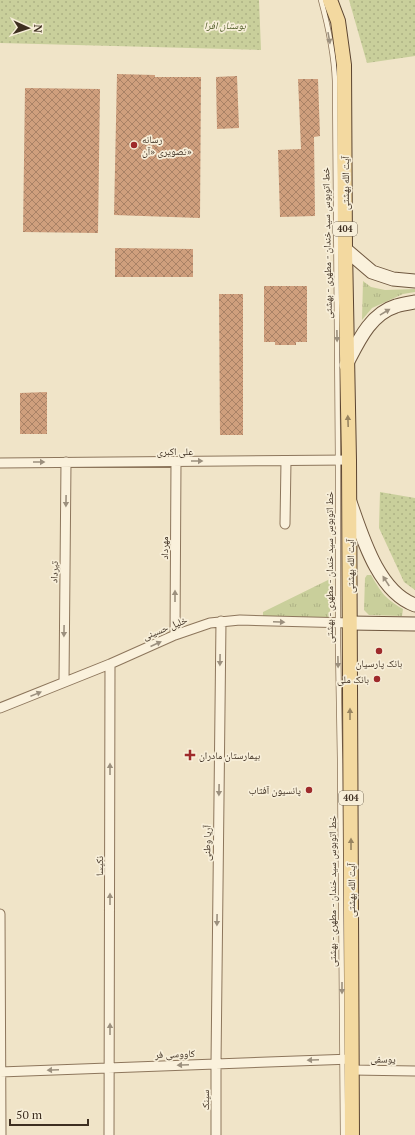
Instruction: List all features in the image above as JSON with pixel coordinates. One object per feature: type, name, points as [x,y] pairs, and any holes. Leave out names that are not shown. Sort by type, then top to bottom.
[{"type":"main road","name":"آیت الله بهشتی","points":[[330,0],[338,21],[344,65],[346,365],[344,461],[349,499],[344,624],[348,1063],[352,1135]]},
{"type":"main road","points":[[345,249],[372,272],[393,279],[415,281]]},
{"type":"main road","points":[[346,365],[361,337],[374,319],[395,306],[415,302]]},
{"type":"main road","points":[[349,499],[370,554],[386,583],[400,598],[415,605]]},
{"type":"main road","points":[[344,624],[415,624]]},
{"type":"street","points":[[285,524],[286,461]]},
{"type":"street","name":"علی‌ اکبری","points":[[0,463],[344,461]]},
{"type":"street","name":"تیرداد","points":[[64,682],[66,462]]},
{"type":"street","name":"مهرداد","points":[[175,635],[176,462]]},
{"type":"street","name":"خلیل حسینی","points":[[0,708],[110,664],[175,635],[198,627],[221,622],[251,620],[344,624]]},
{"type":"street","name":"آریا وطنی","points":[[216,1064],[221,622]]},
{"type":"street","name":"نکیسا","points":[[109,1135],[110,664]]},
{"type":"street","points":[[0,914],[1,1135]]},
{"type":"street","name":"کاووسی فر","points":[[1,1072],[216,1064],[348,1063]]},
{"type":"street","name":"یوسفی","points":[[348,1063],[415,1071]]},
{"type":"street","name":"سینک","points":[[216,1064],[216,1135]]},
{"type":"lane","name":"خط اتوبوس سید خندان - مطهری - بهشتی","points":[[321,0],[325,15],[334,72],[344,461],[344,624]]},
{"type":"lane","points":[[343,1135],[348,1063]]},
{"type":"green space","name":"بوستان افرا","points":[[0,0],[259,0],[261,50],[0,43]]},
{"type":"green space","points":[[349,0],[415,0],[415,56],[367,63]]},
{"type":"green space","points":[[363,281],[371,287],[385,290],[415,289],[415,292],[403,294],[372,308],[362,320]]},
{"type":"green space","points":[[380,492],[415,498],[415,590],[404,582],[379,528]]},
{"type":"green space","points":[[367,575],[371,575],[381,591],[403,609],[402,616],[369,615],[364,610],[365,578]]},
{"type":"green space","points":[[330,579],[330,618],[263,616],[263,612]]},
{"type":"building","points":[[117,74],[155,75],[155,77],[201,77],[200,218],[114,215]]},
{"type":"building","points":[[237,76],[239,128],[217,129],[216,77]]},
{"type":"building","points":[[298,79],[318,79],[320,136],[314,137],[315,216],[280,217],[278,150],[301,149]]},
{"type":"building","points":[[25,88],[100,89],[98,233],[23,232]]},
{"type":"building","points":[[115,248],[193,249],[193,277],[115,277]]},
{"type":"building","points":[[264,286],[307,286],[307,342],[296,342],[296,345],[275,345],[275,342],[264,342]]},
{"type":"building","points":[[219,294],[243,294],[243,435],[220,435]]},
{"type":"building","points":[[47,392],[47,434],[20,434],[20,393]]},
{"type":"place","name":"رسانه تصویری «آن»","points":[[134,145]]},
{"type":"place","name":"بانک پارسیان","points":[[379,651]]},
{"type":"place","name":"بانک ملی","points":[[377,679]]},
{"type":"place","name":"بیمارستان مادران","points":[[190,755]]},
{"type":"place","name":"پانسیون آفتاب","points":[[309,790]]}]
